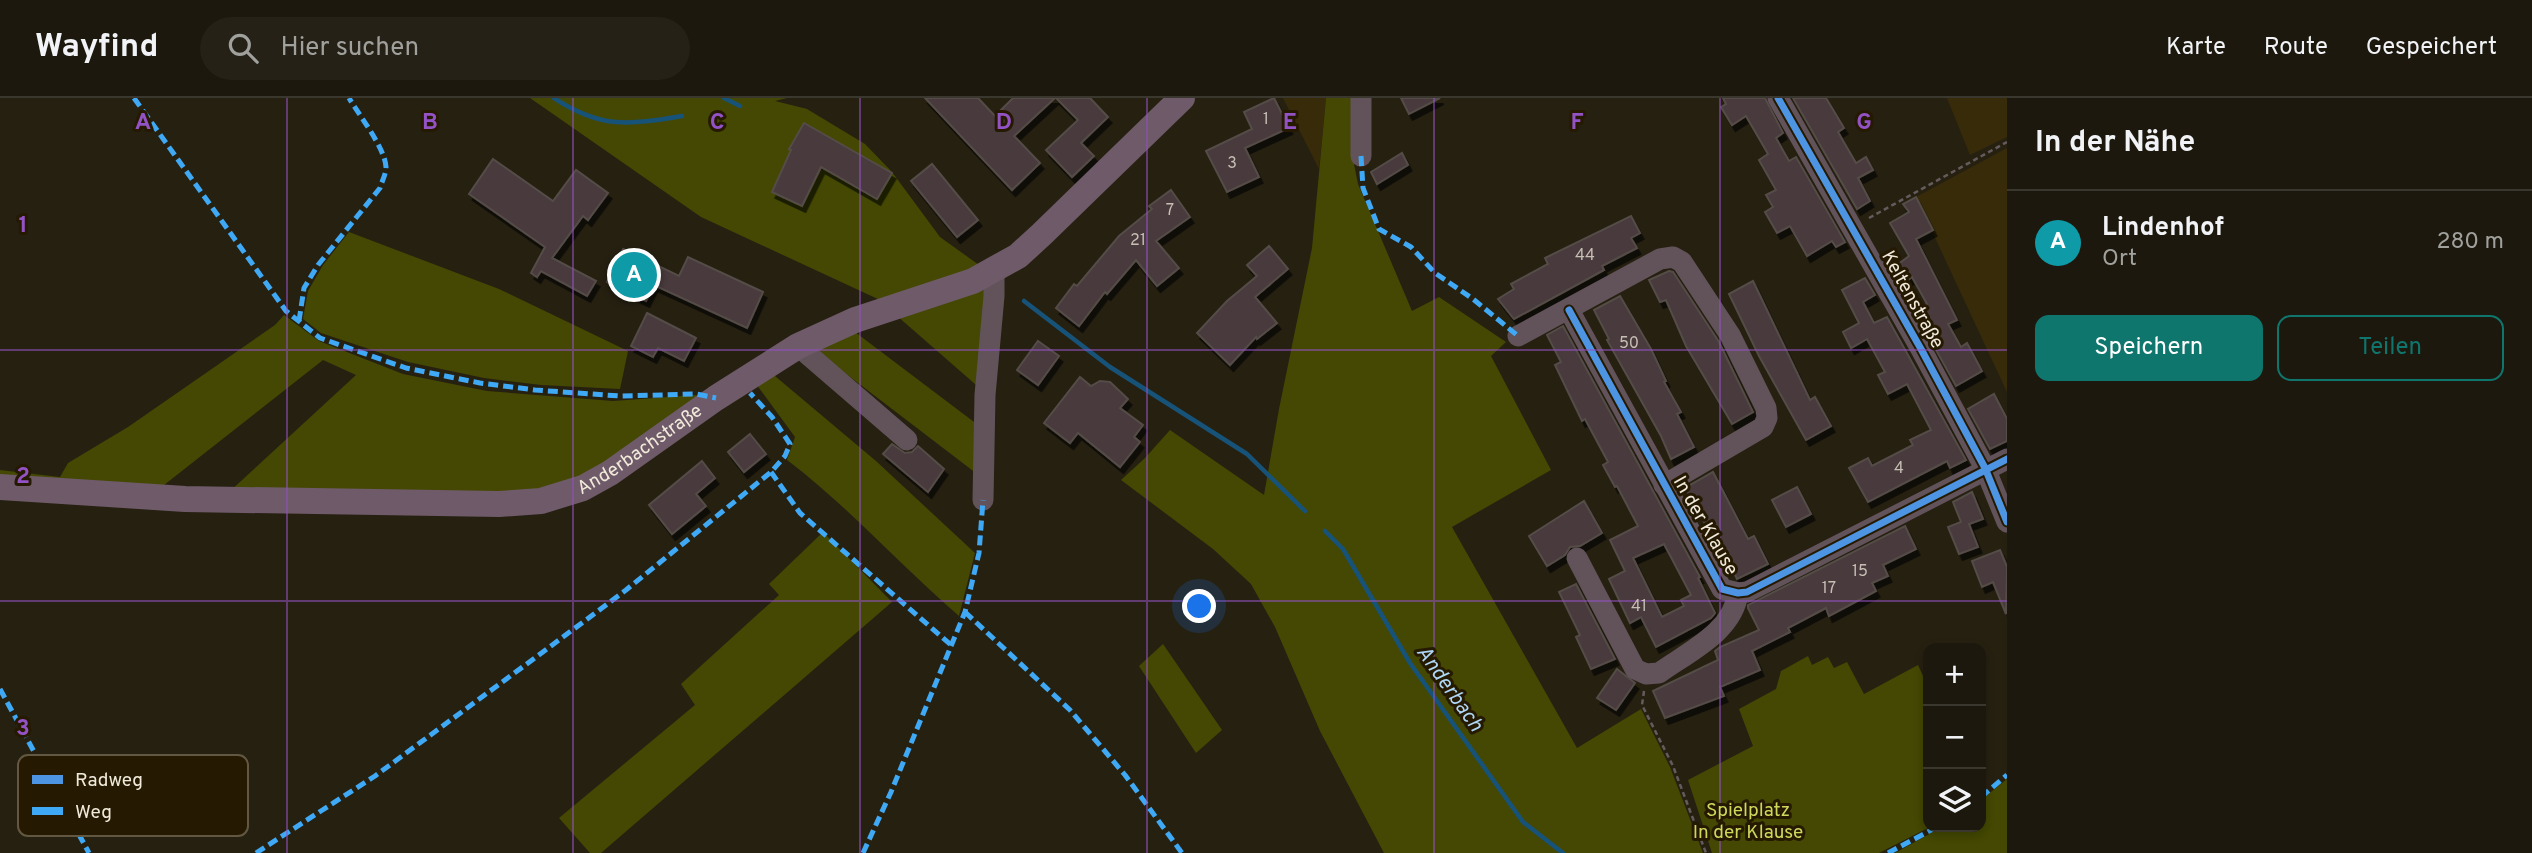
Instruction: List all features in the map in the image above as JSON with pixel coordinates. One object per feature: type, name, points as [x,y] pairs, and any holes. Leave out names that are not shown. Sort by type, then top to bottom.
[{"type":"main road","name":"Anderbachstraße","points":[[0,487],[198,499],[485,504],[541,500],[583,488],[610,473],[716,398],[798,346],[855,320],[931,296],[994,271],[1018,256],[1182,98]]},
{"type":"street","points":[[1361,98],[1361,156]]},
{"type":"street","name":"Keltenstraße","points":[[1778,98],[1853,227],[1985,468],[2007,522]]},
{"type":"street","name":"In der Klause","points":[[1518,336],[1660,259],[1673,257],[1682,262],[1730,335],[1766,408],[1768,418],[1763,427],[1664,485]]},
{"type":"street","points":[[983,500],[985,395],[994,271]]},
{"type":"street","name":"In der Klause","points":[[1569,310],[1722,589],[1747,592],[2007,458]]},
{"type":"street","points":[[798,346],[907,440]]},
{"type":"street","points":[[1577,559],[1635,669],[1646,674]]},
{"type":"street","name":"In der Klause","points":[[1646,674],[1659,673],[1723,627],[1737,605],[1738,593]]},
{"type":"path","points":[[1853,227],[2007,142]]},
{"type":"path","points":[[1646,674],[1642,705],[1673,766],[1706,853]]},
{"type":"shaded area","points":[[1283,98],[1326,98],[1319,169]]},
{"type":"shaded area","points":[[1947,98],[2007,98],[2007,137],[1970,155]]},
{"type":"shaded area","points":[[2007,148],[2007,392],[1916,197]]},
{"type":"green space","points":[[530,98],[787,98],[775,101],[807,109],[865,144],[892,172],[940,237],[986,270],[880,300],[701,217]]},
{"type":"green space","points":[[1326,98],[1355,98],[1353,159],[1358,184],[1412,311],[1439,297],[1506,342],[1491,356],[1551,470],[1452,527],[1577,748],[1641,709],[1670,767],[1703,853],[1384,853],[1320,731],[1275,627],[1251,584],[1213,549],[1121,480],[1170,430],[1264,495],[1312,248]]},
{"type":"green space","points":[[349,232],[499,289],[628,351],[620,389],[541,385],[484,378],[408,362],[321,333],[303,319],[308,291],[323,265]]},
{"type":"green space","points":[[986,284],[983,391],[896,315]]},
{"type":"green space","points":[[284,315],[319,341],[403,374],[487,391],[613,401],[696,395],[701,398],[607,468],[536,495],[229,492],[356,375],[323,360],[159,489],[0,478],[0,470],[60,477],[68,463],[128,427],[275,325]]},
{"type":"green space","points":[[851,329],[982,428],[981,477],[811,347]]},
{"type":"green space","points":[[769,371],[876,461],[975,553],[959,616],[831,497],[787,460],[795,437],[754,381]]},
{"type":"green space","points":[[823,532],[892,602],[601,853],[590,853],[559,818],[695,705],[681,684],[779,595],[769,584]]},
{"type":"green space","points":[[1163,644],[1222,730],[1196,753],[1139,666]]},
{"type":"green space","name":"Spielplatz In der Klause","points":[[1808,656],[1812,665],[1828,657],[1834,668],[1847,662],[1864,694],[1918,665],[1923,676],[1923,831],[1879,853],[1712,853],[1688,780],[1753,746],[1739,709],[1776,689],[1781,671]]},
{"type":"green space","points":[[2007,779],[2007,853],[1895,853],[1933,832],[1986,832],[1986,796]]},
{"type":"building","points":[[925,98],[978,98],[995,116],[1013,98],[1055,98],[1014,136],[1040,163],[1012,190]]},
{"type":"building","points":[[1056,98],[1090,98],[1108,117],[1081,143],[1094,156],[1072,177],[1046,150],[1078,120]]},
{"type":"building","points":[[1274,98],[1289,128],[1245,148],[1259,177],[1227,192],[1206,151],[1252,129],[1244,112]]},
{"type":"building","points":[[1401,98],[1440,98],[1409,114]]},
{"type":"building","points":[[1723,98],[1765,98],[1783,133],[1776,138],[1789,161],[1796,157],[1845,242],[1836,247],[1832,241],[1807,256],[1790,226],[1777,233],[1765,212],[1773,207],[1766,195],[1776,190],[1759,160],[1768,154],[1746,116],[1732,125],[1721,107],[1726,104]]},
{"type":"building","points":[[1793,98],[1826,98],[1844,128],[1838,132],[1856,163],[1866,157],[1873,170],[1858,178],[1870,201],[1857,209]]},
{"type":"building","points":[[804,123],[892,173],[877,199],[821,167],[802,206],[772,192],[791,150],[789,149]]},
{"type":"building","points":[[1402,153],[1408,165],[1377,184],[1371,172]]},
{"type":"building","points":[[493,159],[553,201],[576,170],[608,193],[588,220],[583,216],[552,258],[596,281],[587,296],[541,271],[537,277],[531,273],[545,247],[469,194]]},
{"type":"building","points":[[932,164],[978,220],[957,237],[911,181]]},
{"type":"building","points":[[1171,190],[1190,217],[1156,241],[1179,268],[1157,286],[1136,260],[1107,294],[1105,292],[1079,326],[1056,308],[1074,284],[1077,286],[1119,236],[1152,209],[1149,206]]},
{"type":"building","points":[[1916,197],[1933,230],[1916,239],[1957,320],[1948,324],[1961,347],[1967,343],[1982,371],[1956,386],[1915,312],[1927,304],[1912,277],[1908,280],[1897,265],[1909,256],[1890,223],[1909,212],[1903,204]]},
{"type":"building","points":[[1631,216],[1640,233],[1631,238],[1637,248],[1602,266],[1604,270],[1514,319],[1498,299],[1514,289],[1511,284],[1548,264],[1545,258]]},
{"type":"building","points":[[1269,246],[1288,269],[1255,297],[1277,323],[1257,339],[1256,337],[1230,365],[1197,333],[1227,301],[1257,276],[1247,265]]},
{"type":"building","points":[[623,249],[679,276],[688,257],[763,292],[747,328],[654,285],[646,301],[607,282]]},
{"type":"building","points":[[1669,271],[1673,272],[1719,342],[1753,412],[1732,424],[1686,346],[1666,300],[1660,302],[1649,280]]},
{"type":"building","points":[[1865,278],[1875,295],[1863,302],[1874,323],[1887,317],[1966,460],[1950,468],[1947,461],[1868,502],[1849,468],[1868,458],[1872,466],[1913,445],[1910,440],[1931,430],[1907,384],[1888,394],[1878,375],[1885,372],[1867,339],[1851,348],[1843,332],[1859,323],[1842,290]]},
{"type":"building","points":[[1753,281],[1810,400],[1815,397],[1831,426],[1806,440],[1759,356],[1729,294]]},
{"type":"building","points":[[1620,296],[1651,349],[1666,381],[1664,382],[1681,412],[1677,414],[1694,447],[1671,459],[1607,340],[1609,339],[1594,310]]},
{"type":"building","points":[[647,313],[696,338],[684,361],[658,348],[653,357],[631,346]]},
{"type":"building","points":[[1563,326],[1700,577],[1698,578],[1715,613],[1711,618],[1656,647],[1641,617],[1630,623],[1609,579],[1625,571],[1610,540],[1638,526],[1603,465],[1608,462],[1585,419],[1582,421],[1555,365],[1561,362],[1547,335]],"holes":[[[1664,544],[1691,595],[1681,600],[1684,606],[1662,617],[1633,558]]]},
{"type":"building","points":[[1038,341],[1059,356],[1038,385],[1017,370]]},
{"type":"building","points":[[1080,377],[1091,386],[1100,381],[1110,382],[1128,399],[1120,408],[1143,425],[1134,437],[1140,442],[1120,467],[1078,433],[1070,443],[1044,423]]},
{"type":"building","points":[[1994,394],[2007,419],[2007,441],[1990,449],[1968,409]]},
{"type":"building","points":[[750,434],[766,454],[744,472],[728,452]]},
{"type":"building","points":[[892,444],[905,453],[912,452],[918,446],[944,469],[928,492],[883,454]]},
{"type":"building","points":[[702,461],[715,478],[696,494],[706,506],[672,534],[649,505]]},
{"type":"building","points":[[1713,472],[1748,539],[1754,536],[1768,564],[1737,579],[1721,545],[1718,547],[1685,488]]},
{"type":"building","points":[[1797,487],[1811,514],[1786,527],[1772,500]]},
{"type":"building","points":[[1972,492],[1983,519],[1969,524],[1978,547],[1959,554],[1948,527],[1961,522],[1953,502]]},
{"type":"building","points":[[1584,501],[1602,533],[1580,546],[1570,547],[1565,555],[1547,566],[1529,536]]},
{"type":"building","points":[[1905,526],[1916,549],[1883,565],[1888,576],[1872,583],[1876,591],[1829,616],[1826,608],[1788,628],[1790,632],[1752,651],[1760,670],[1720,687],[1724,696],[1665,718],[1653,691],[1718,660],[1715,651],[1720,647],[1759,630],[1748,605]]},
{"type":"building","points":[[2000,550],[2007,567],[2006,614],[1993,582],[1982,587],[1972,561]]},
{"type":"building","points":[[1576,584],[1615,659],[1591,669],[1576,637],[1580,635],[1559,592]]},
{"type":"building","points":[[1617,669],[1635,683],[1616,710],[1597,698]]},
{"type":"waterway","name":"Anderbach","points":[[554,98],[601,120],[631,122],[682,116]]},
{"type":"waterway","points":[[724,98],[740,106]]},
{"type":"waterway","name":"Anderbach","points":[[1024,301],[1110,367],[1247,454],[1305,511]]},
{"type":"waterway","name":"Anderbach","points":[[1325,531],[1343,549],[1410,663],[1523,822],[1563,853]]},
{"type":"marked path","points":[[134,98],[286,311],[320,338],[406,368],[480,383],[620,396],[696,394],[716,398]]},
{"type":"marked path","points":[[299,321],[304,288],[318,265],[380,188],[385,172],[385,159],[349,98]]},
{"type":"marked path","points":[[1361,156],[1363,188],[1379,229],[1411,247],[1435,273],[1473,299],[1518,336]]},
{"type":"marked path","points":[[256,853],[375,776],[551,646],[626,590],[771,472],[785,456],[790,444],[772,417],[750,393]]},
{"type":"marked path","points":[[771,472],[800,513],[951,645]]},
{"type":"marked path","points":[[863,853],[965,612],[979,553],[983,500]]},
{"type":"marked path","points":[[965,612],[1070,710],[1125,775],[1182,853]]},
{"type":"marked path","points":[[0,689],[36,755]]},
{"type":"marked path","points":[[1986,793],[2007,775]]},
{"type":"marked path","points":[[1888,853],[1928,832]]},
{"type":"marked path","points":[[80,836],[89,853]]},
{"type":"cycle path","points":[[1778,98],[1921,349],[1985,468],[2007,522]]},
{"type":"cycle path","points":[[1569,310],[1722,589],[1747,592],[2007,459]]},
{"type":"place","name":"Lindenhof","points":[[634,275]]}]
